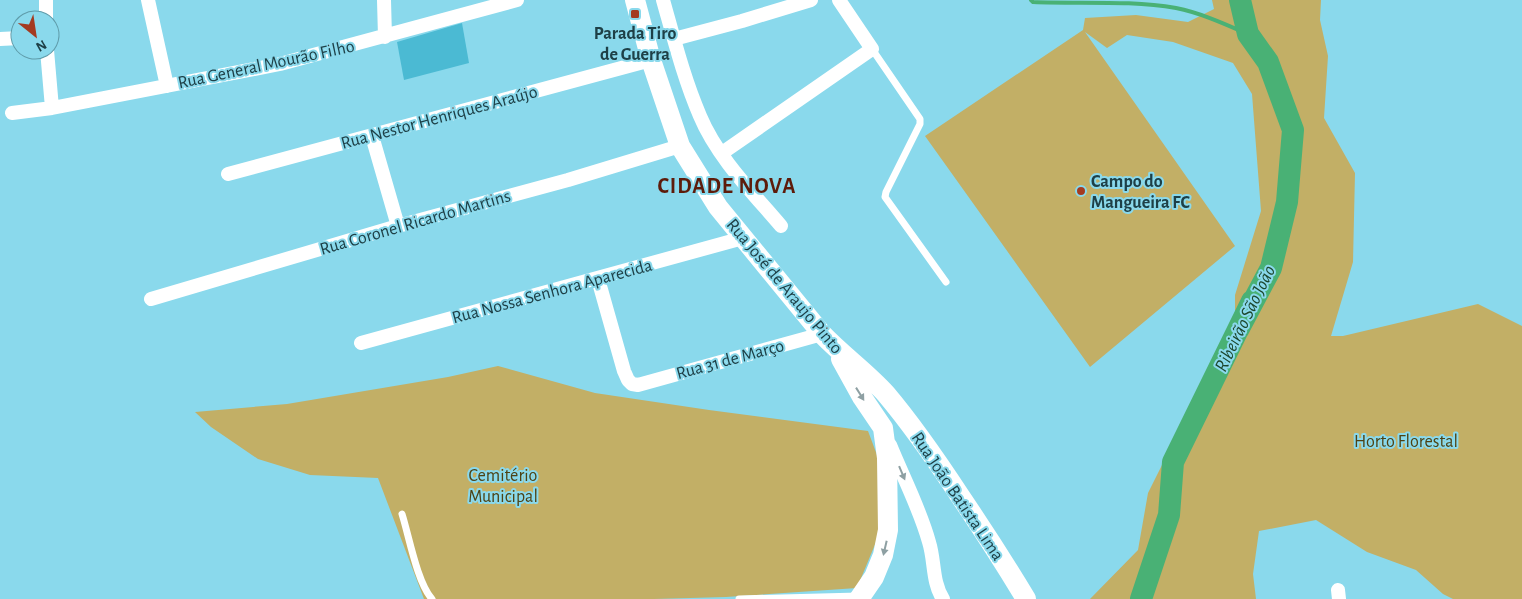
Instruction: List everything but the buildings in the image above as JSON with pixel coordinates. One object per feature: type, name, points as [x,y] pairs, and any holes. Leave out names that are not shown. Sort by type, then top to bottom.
[{"type":"main road","name":"Rua José de Araujo Pinto","points":[[635,0],[651,60],[680,146],[718,207],[822,334],[886,395]]},
{"type":"main road","points":[[837,350],[848,373],[883,428],[888,458],[888,530],[883,555],[874,577],[861,597]]},
{"type":"main road","name":"Rua João Batista Lima","points":[[886,395],[930,451],[1026,599]]},
{"type":"street","points":[[148,0],[167,86]]},
{"type":"street","points":[[384,0],[385,37]]},
{"type":"street","name":"Rua General Mourão Filho","points":[[12,113],[52,108],[280,64],[517,0]]},
{"type":"street","name":"Rua José de Araujo Pinto","points":[[663,0],[700,117],[722,154],[739,177],[781,226]]},
{"type":"street","points":[[674,38],[742,21],[811,0]]},
{"type":"street","points":[[722,154],[872,49],[840,1]]},
{"type":"street","points":[[48,60],[52,108]]},
{"type":"street","name":"Rua Nestor Henriques Araújo","points":[[228,174],[651,60]]},
{"type":"street","points":[[372,136],[398,226]]},
{"type":"street","name":"Rua Coronel Ricardo Martins","points":[[151,299],[398,226],[568,180],[680,146]]},
{"type":"street","name":"Rua Nossa Senhora Aparecida","points":[[361,342],[743,238]]},
{"type":"street","name":"Rua 31 de Março","points":[[598,279],[624,371],[632,384],[638,385],[822,334]]},
{"type":"street","points":[[883,428],[925,528],[930,544],[935,581],[943,599]]},
{"type":"lane","points":[[872,49],[920,119],[920,124],[885,197],[946,282]]},
{"type":"lane","points":[[402,514],[420,576],[432,599]]},
{"type":"lane","points":[[739,599],[861,597]]},
{"type":"green space","name":"Horto Florestal","points":[[1212,0],[1321,0],[1320,20],[1328,56],[1324,118],[1355,173],[1353,262],[1331,336],[1343,336],[1478,304],[1522,326],[1522,599],[1453,599],[1443,594],[1416,570],[1367,552],[1316,520],[1259,531],[1253,574],[1256,599],[1090,599],[1138,550],[1148,493],[1235,319],[1235,295],[1261,211],[1252,94],[1233,63],[1173,42],[1127,35],[1107,48],[1085,32],[1235,246],[1090,367],[925,136],[1083,30],[1085,18],[1136,15],[1188,22],[1214,9]]},
{"type":"green space","name":"Cemitério Municipal","points":[[498,366],[595,393],[868,431],[880,463],[881,530],[857,588],[726,597],[654,599],[424,599],[378,478],[310,475],[258,459],[211,427],[195,412],[287,404],[448,377]]},
{"type":"waterway","points":[[1031,0],[1033,2],[1141,4],[1176,8],[1204,16],[1248,34]]},
{"type":"waterway","name":"Ribeirão São João","points":[[1141,599],[1169,515],[1173,462],[1252,301],[1238,330],[1271,268],[1287,202],[1293,130],[1268,62],[1248,34],[1240,0]]},
{"type":"place","name":"Parada Tiro de Guerra","points":[[635,14]]},
{"type":"place","name":"Campo do Mangueira FC","points":[[1081,191]]},
{"type":"district","name":"CIDADE NOVA","points":[[727,185]]}]
